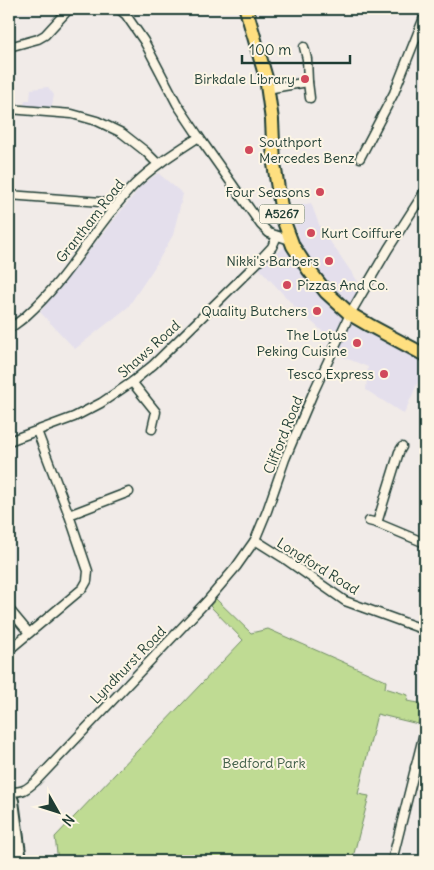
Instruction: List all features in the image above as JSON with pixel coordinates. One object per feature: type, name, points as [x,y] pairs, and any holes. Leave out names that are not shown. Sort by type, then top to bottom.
[{"type":"main road","name":"A5267","points":[[246,9],[266,78],[272,120],[273,161],[283,220],[290,240],[308,269],[326,292],[350,314],[425,355]]},
{"type":"street","points":[[9,47],[38,40],[69,9]]},
{"type":"street","points":[[120,9],[144,40],[177,104],[260,225],[269,232],[290,240]]},
{"type":"street","points":[[360,158],[394,94],[425,15]]},
{"type":"street","points":[[304,47],[307,59],[310,98]]},
{"type":"street","points":[[267,89],[287,84],[308,82]]},
{"type":"street","points":[[9,109],[72,114],[97,121],[122,133],[158,164]]},
{"type":"street","name":"Grantham Road","points":[[9,329],[26,316],[53,289],[113,210],[134,186],[158,164],[199,137]]},
{"type":"street","name":"Clifford Road","points":[[254,540],[309,402],[350,314],[425,191]]},
{"type":"street","points":[[9,194],[101,202],[113,210]]},
{"type":"street","name":"Shaws Road","points":[[9,441],[74,417],[101,403],[132,382],[153,365],[259,261],[272,247],[277,236]]},
{"type":"street","points":[[132,382],[156,412],[152,429]]},
{"type":"street","points":[[9,650],[83,588],[87,582],[88,571],[37,431]]},
{"type":"street","points":[[390,448],[400,449],[373,522],[425,543]]},
{"type":"street","points":[[69,515],[129,492]]},
{"type":"street","name":"Longford Road","points":[[254,540],[345,600],[425,630]]},
{"type":"street","name":"Lyndhurst Road","points":[[9,791],[19,792],[26,790],[36,781],[207,600],[236,567],[254,540]]},
{"type":"street","points":[[9,609],[28,633]]},
{"type":"street","points":[[392,861],[425,729]]},
{"type":"street","points":[[415,767],[425,770]]},
{"type":"street","points":[[9,791],[13,801],[21,861]]},
{"type":"shaded area","points":[[48,87],[54,95],[51,110],[24,106],[25,100],[30,100],[31,89]]},
{"type":"shaded area","points":[[158,173],[183,194],[173,235],[128,307],[75,349],[40,312],[141,186]]},
{"type":"shaded area","points":[[311,203],[320,227],[359,283],[353,326],[425,361],[425,366],[404,414],[366,390],[368,367],[343,357],[330,338],[295,307],[259,268],[299,235],[288,208]]},
{"type":"green space","name":"Bedford Park","points":[[216,599],[251,633],[268,629],[386,681],[385,688],[408,695],[407,701],[425,704],[418,724],[377,714],[358,794],[369,796],[352,861],[58,861],[55,837],[243,640],[210,606]]},
{"type":"place","name":"Birkdale Library","points":[[305,79]]},
{"type":"place","name":"Southport Mercedes Benz","points":[[249,150]]},
{"type":"place","name":"Four Seasons","points":[[320,192]]},
{"type":"place","name":"Kurt Coiffure","points":[[311,233]]},
{"type":"place","name":"Nikki's Barbers","points":[[329,261]]},
{"type":"place","name":"Pizzas And Co.","points":[[287,285]]},
{"type":"place","name":"Quality Butchers","points":[[317,311]]},
{"type":"place","name":"The Lotus Peking Cuisine","points":[[357,343]]},
{"type":"place","name":"Tesco Express","points":[[384,374]]}]
